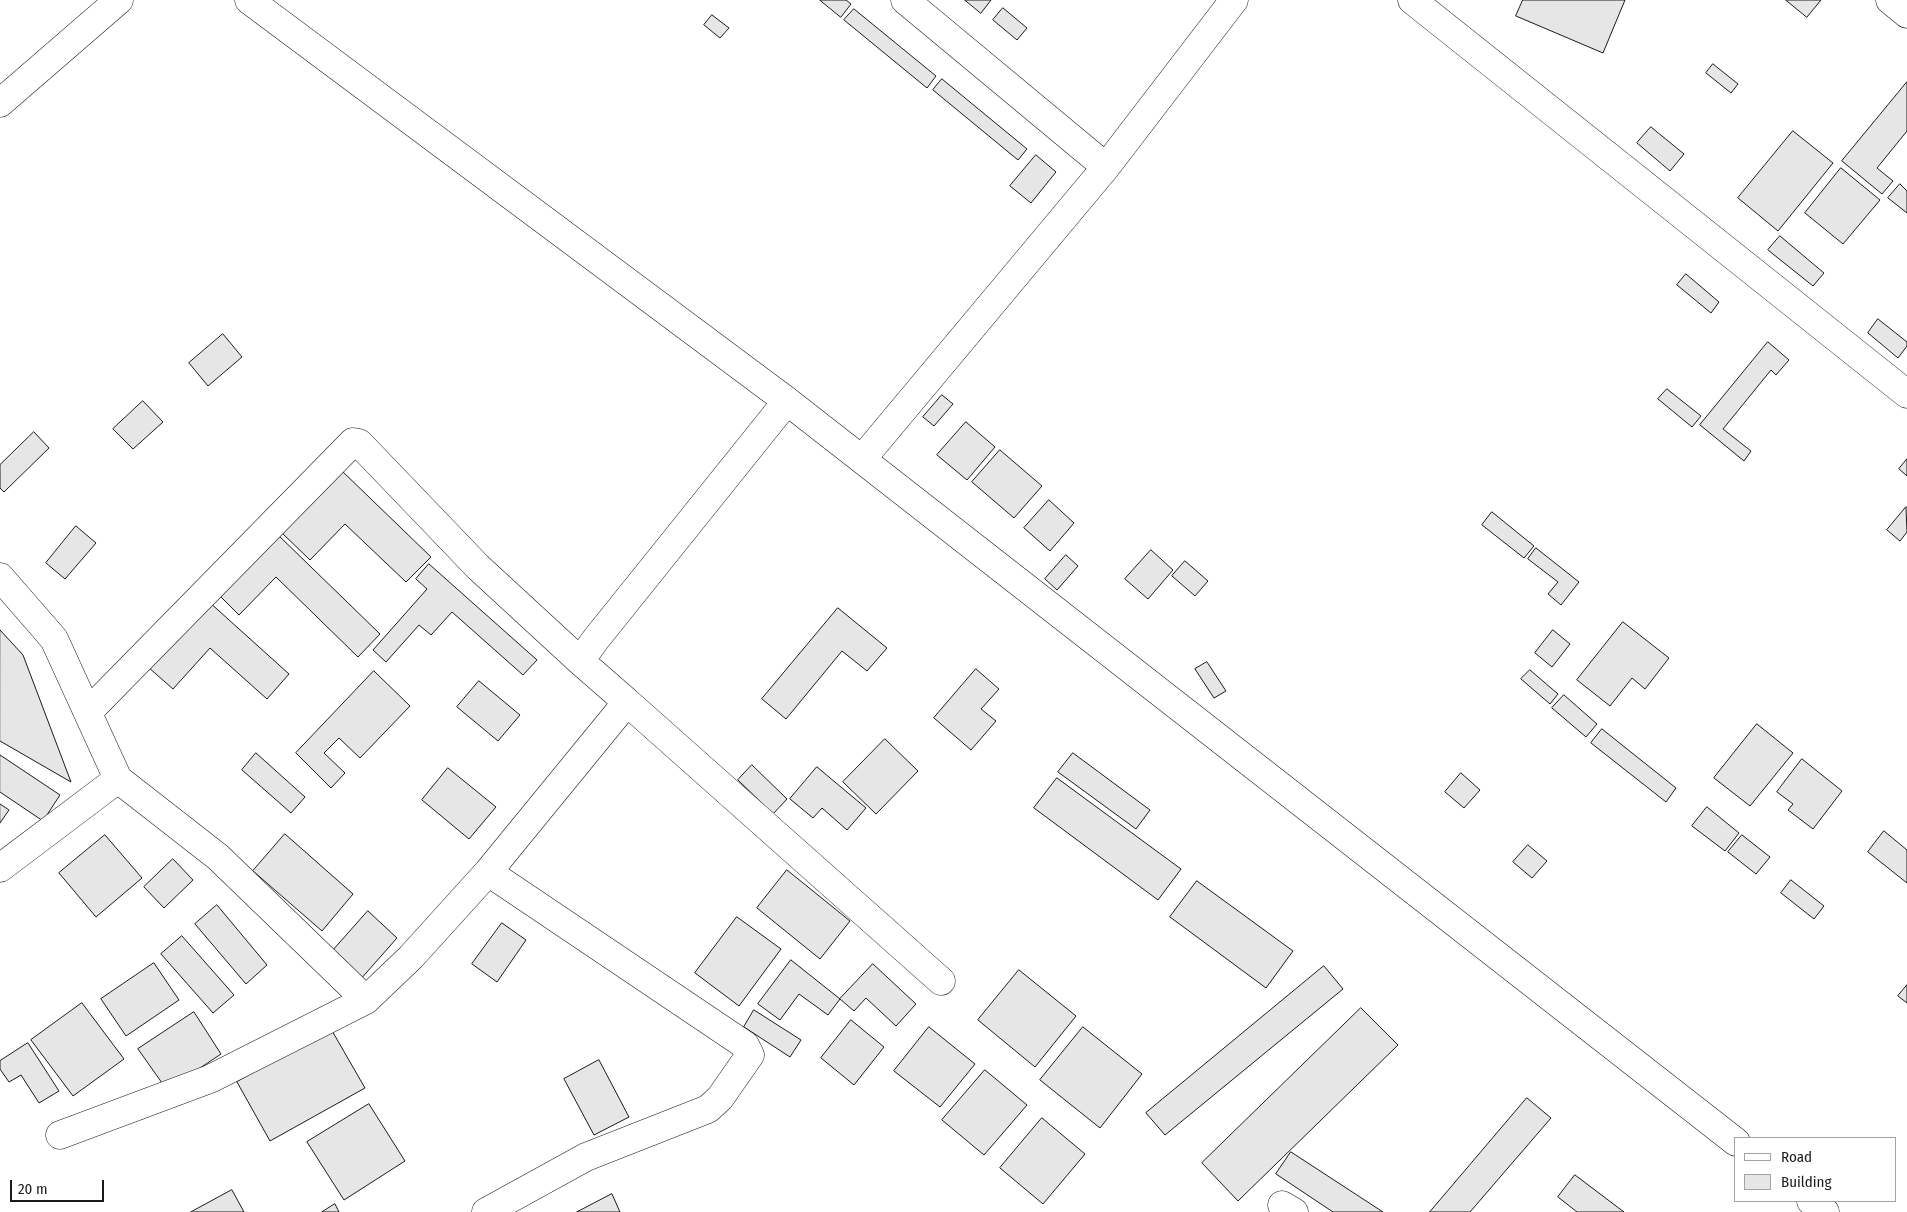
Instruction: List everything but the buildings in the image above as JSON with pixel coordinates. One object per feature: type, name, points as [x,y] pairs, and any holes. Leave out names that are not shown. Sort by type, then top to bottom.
[{"type":"street","points":[[0,103],[119,0]]},
{"type":"street","points":[[249,0],[787,401],[1734,1140]]},
{"type":"street","points":[[905,0],[1106,166]]},
{"type":"street","points":[[862,459],[1106,166],[1234,0]]},
{"type":"street","points":[[1890,0],[1907,14]]},
{"type":"street","points":[[1419,2],[1907,394]]},
{"type":"street","points":[[580,661],[787,401]]},
{"type":"street","points":[[88,712],[353,442],[360,443],[478,567],[580,661],[941,981]]},
{"type":"street","points":[[0,577],[54,639],[118,779],[218,857],[366,1000]]},
{"type":"street","points":[[60,1135],[210,1079],[366,1000],[411,957],[488,872],[627,702]]},
{"type":"street","points":[[0,868],[118,779]]},
{"type":"street","points":[[486,1212],[586,1158],[708,1109],[720,1098],[750,1054],[745,1045],[488,872]]},
{"type":"street","points":[[1812,1202],[1826,1212]]}]
